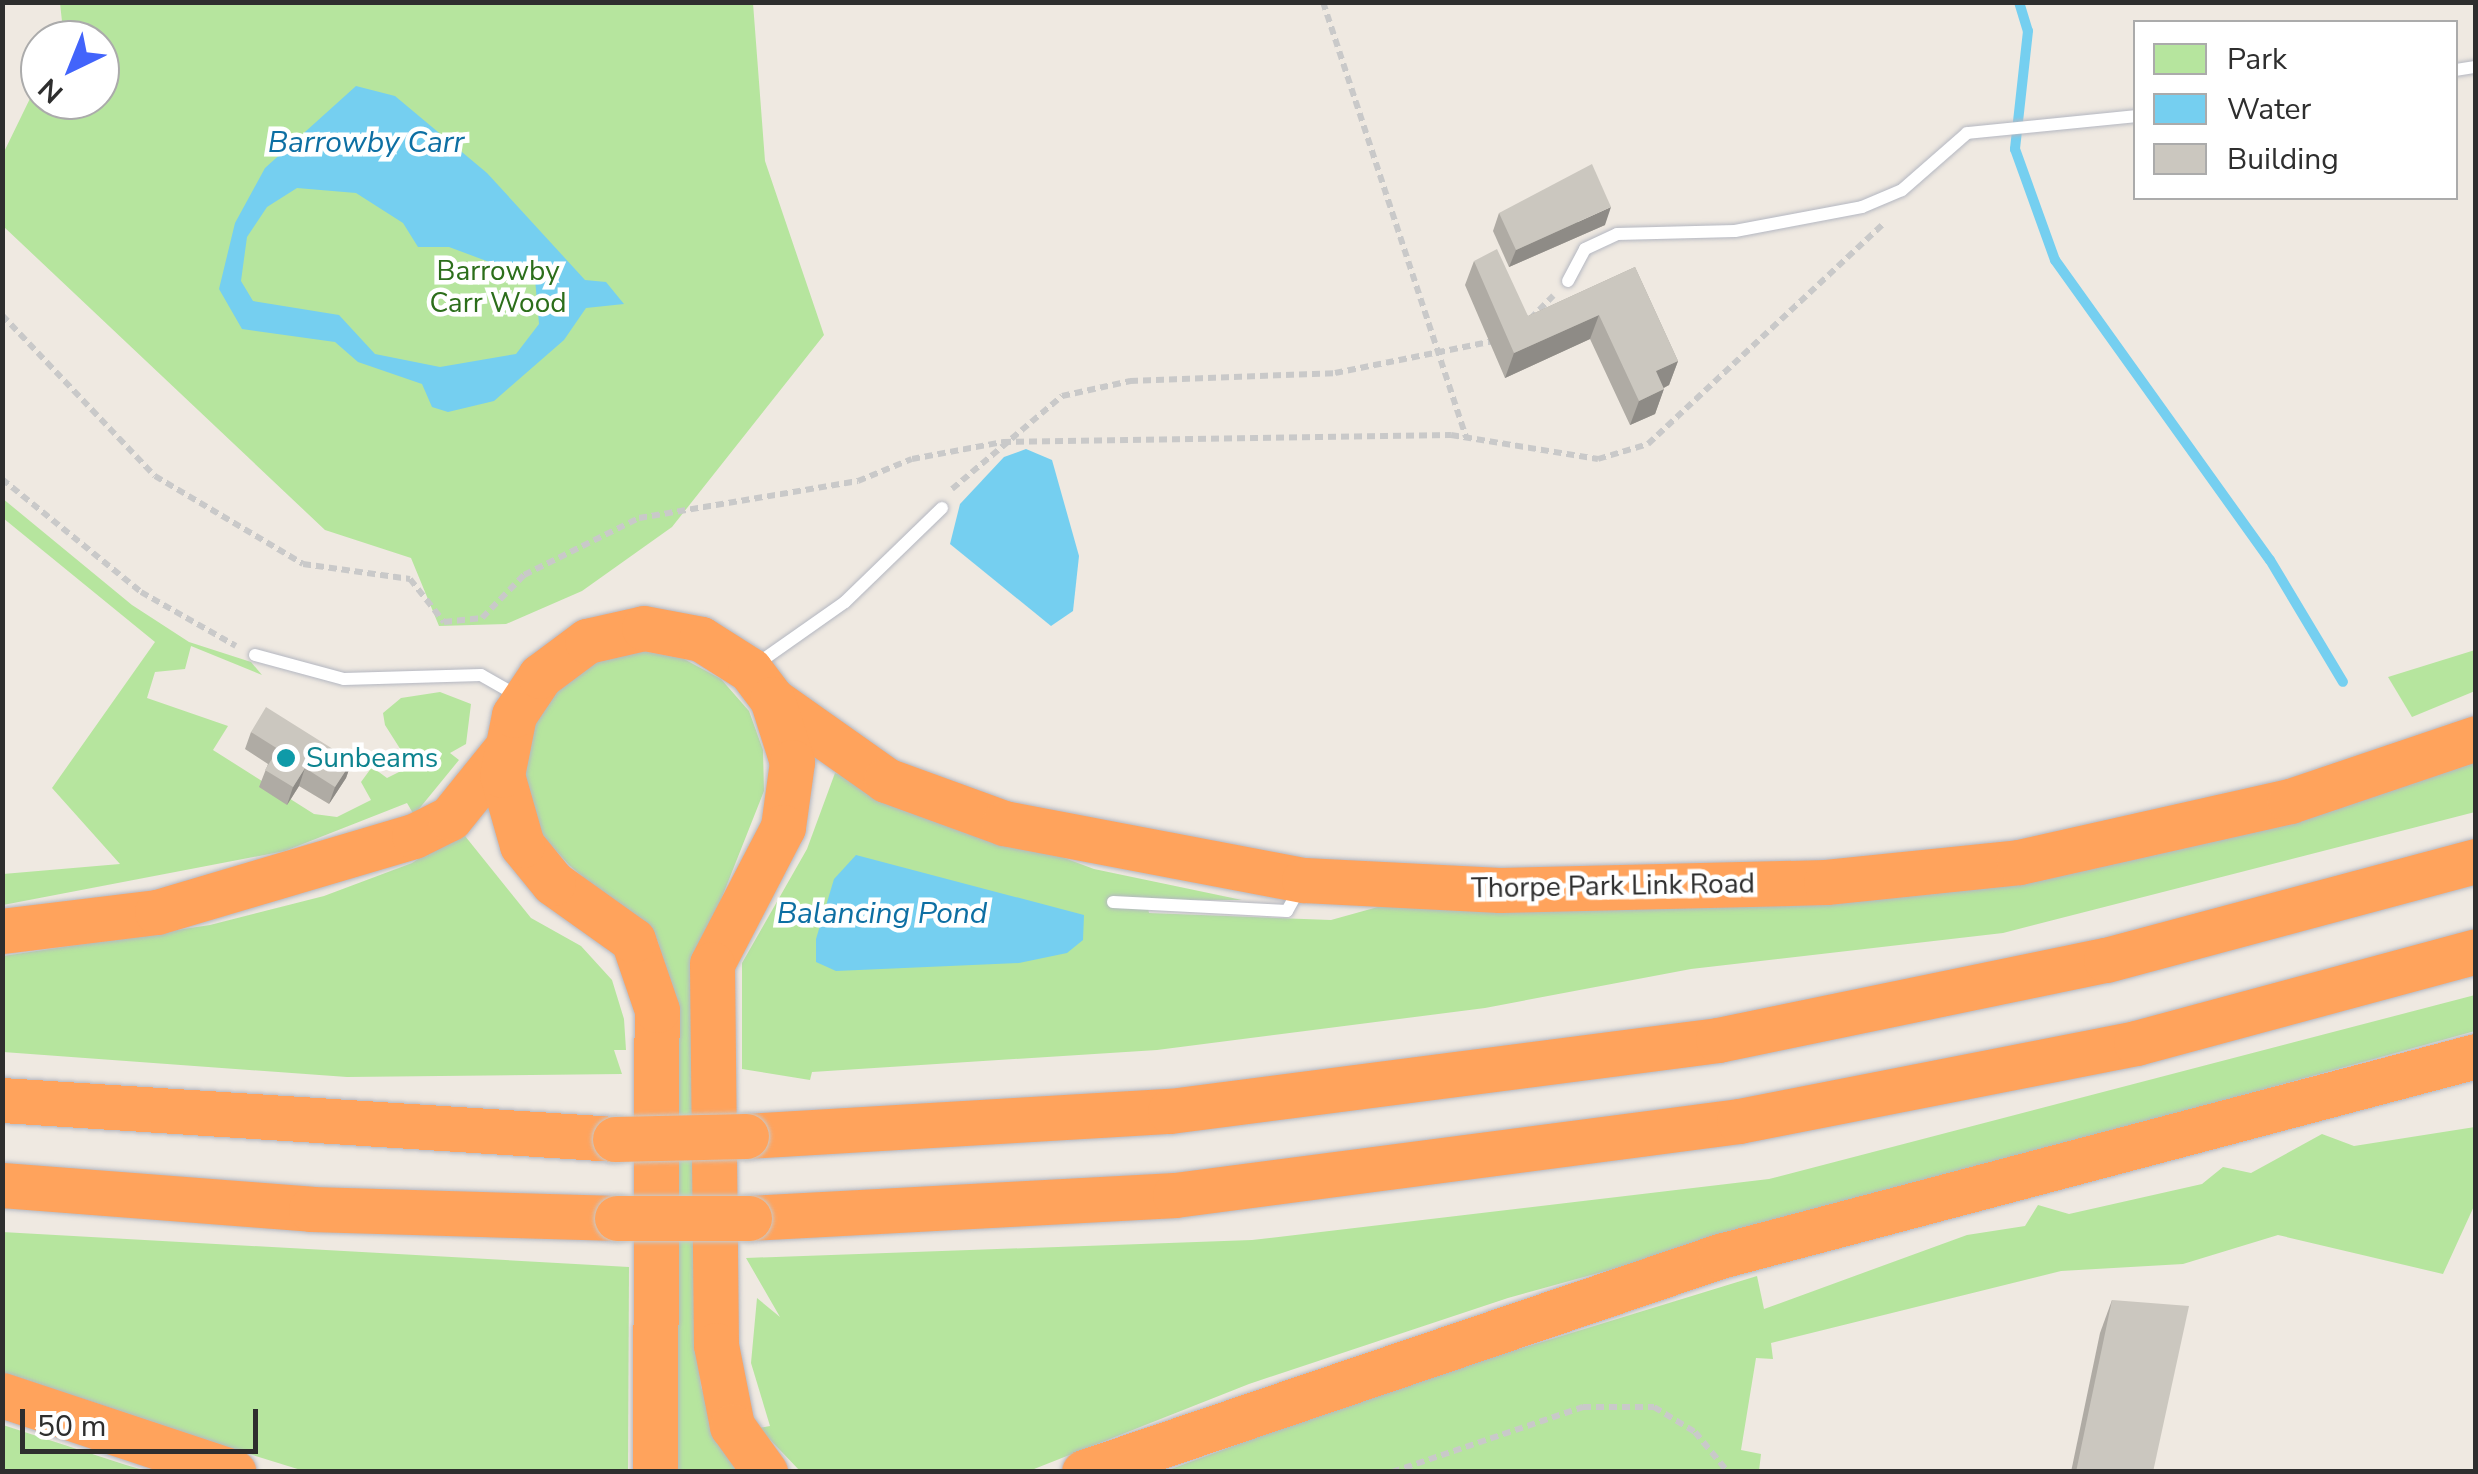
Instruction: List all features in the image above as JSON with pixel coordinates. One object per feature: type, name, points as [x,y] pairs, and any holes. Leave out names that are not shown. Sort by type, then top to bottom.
[{"type":"highway","name":"Thorpe Park Link Road","points":[[523,699],[562,656],[629,630],[701,639],[886,780],[1004,823],[1304,880],[1500,890],[1826,882],[2018,862],[2290,802],[2476,738]]},
{"type":"highway","points":[[761,685],[792,762],[791,795],[712,964],[716,1346],[732,1426],[765,1472]]},
{"type":"highway","points":[[2,931],[157,912],[414,836],[450,818],[504,750],[523,699]]},
{"type":"highway","points":[[504,750],[505,799],[522,845],[553,883],[633,940],[657,1010],[655,1472]]},
{"type":"highway","points":[[2,1100],[615,1138],[746,1136],[1170,1110],[1718,1040],[2106,960],[2476,861]]},
{"type":"highway","points":[[2,1185],[311,1209],[617,1218],[749,1218],[1176,1196],[1662,1133],[2136,1043],[2476,952]]},
{"type":"highway","points":[[1084,1472],[1720,1256],[2476,1056]]},
{"type":"highway","points":[[2,1395],[234,1472]]},
{"type":"lane","points":[[1568,280],[1585,250],[1617,234],[1736,231],[1862,207],[1902,190],[1939,148],[1992,132],[2133,116]]},
{"type":"lane","points":[[761,685],[942,508]]},
{"type":"lane","points":[[255,655],[344,679],[481,675],[523,699]]},
{"type":"lane","points":[[1113,902],[1287,911],[1304,880]]},
{"type":"path","points":[[1322,2],[1466,437]]},
{"type":"path","points":[[2,315],[155,476],[302,564],[410,580],[444,622],[482,618],[524,574],[638,518],[858,480],[912,458],[1002,442],[1466,437],[1598,459],[1648,444],[1900,208],[1902,190]]},
{"type":"path","points":[[1519,329],[1568,280]]},
{"type":"path","points":[[959,482],[1002,442],[1062,396],[1130,382],[1335,373],[1505,336]]},
{"type":"path","points":[[2,478],[140,592],[255,655]]},
{"type":"path","points":[[1392,1472],[1583,1407],[1654,1407],[1695,1432],[1728,1472]]},
{"type":"green space","name":"Barrowby Carr Wood","points":[[60,3],[753,3],[765,161],[824,335],[672,527],[582,591],[506,624],[439,626],[411,558],[325,530],[3,226],[2,156],[20,119],[120,120],[120,20],[62,20]]},
{"type":"green space","points":[[2,498],[132,605],[189,642],[251,662],[262,675],[191,646],[185,669],[155,672],[147,698],[228,726],[213,750],[314,814],[337,817],[371,800],[361,782],[372,767],[387,778],[411,766],[385,725],[383,713],[401,698],[440,692],[471,704],[466,744],[450,753],[459,760],[414,815],[407,803],[285,851],[3,905],[3,874],[120,864],[52,788],[155,642],[3,518]]},
{"type":"green space","points":[[2475,650],[2475,691],[2412,717],[2388,677]]},
{"type":"green space","points":[[643,651],[684,659],[721,679],[749,711],[763,750],[764,791],[692,973],[694,1321],[701,1387],[737,1471],[673,1471],[668,992],[658,941],[569,865],[541,834],[526,794],[526,753],[539,713],[566,681],[602,659]]},
{"type":"green space","points":[[2475,762],[2475,812],[2003,933],[1691,969],[1485,1008],[1157,1050],[812,1072],[810,1080],[742,1069],[742,963],[807,849],[835,773],[1094,869],[1242,900],[1146,900],[1149,913],[1331,920],[1385,905],[1680,908],[1993,884],[2227,838]]},
{"type":"green space","points":[[461,831],[531,918],[581,946],[612,980],[624,1019],[626,1050],[614,1050],[622,1074],[347,1077],[3,1052],[3,956],[210,925],[324,896],[412,863]]},
{"type":"green space","points":[[2475,995],[2475,1031],[1508,1298],[1249,1384],[1029,1471],[800,1471],[759,1428],[770,1426],[751,1363],[757,1298],[780,1317],[746,1258],[1252,1240],[1769,1179]]},
{"type":"green space","points":[[2475,1127],[2475,1204],[2443,1274],[2278,1235],[2183,1264],[2061,1271],[1771,1343],[1773,1359],[1756,1358],[1741,1450],[1761,1454],[1759,1471],[1163,1472],[1382,1391],[1757,1276],[1764,1309],[1967,1235],[2025,1226],[2038,1205],[2069,1214],[2202,1184],[2223,1167],[2251,1173],[2322,1134],[2354,1146]]},
{"type":"green space","points":[[2,1232],[629,1267],[628,1471],[304,1471],[3,1377]]},
{"type":"green space","points":[[3,1425],[126,1465],[147,1471],[3,1471]]},
{"type":"water","name":"Barrowby Carr","points":[[356,86],[395,96],[487,173],[585,280],[606,282],[624,304],[586,308],[564,340],[494,401],[448,412],[432,407],[422,384],[358,362],[335,342],[242,329],[219,289],[235,223],[265,168]],"holes":[[[297,188],[356,193],[403,223],[418,247],[449,247],[535,279],[539,324],[516,354],[440,367],[375,354],[339,315],[253,301],[241,281],[247,237],[267,207]]]},
{"type":"water","points":[[1026,449],[1052,460],[1079,556],[1073,611],[1051,626],[950,544],[960,504],[1004,457]]},
{"type":"water","name":"Balancing Pond","points":[[856,855],[1084,915],[1083,940],[1067,953],[1019,963],[836,971],[816,962],[816,939],[834,879]]},
{"type":"building","points":[[1592,164],[1611,207],[1516,250],[1499,213]]},
{"type":"building","points":[[1497,249],[1528,316],[1635,267],[1678,361],[1656,371],[1664,389],[1639,401],[1599,315],[1514,353],[1474,261]]},
{"type":"building","points":[[266,707],[352,761],[335,787],[305,768],[293,787],[265,770],[278,749],[251,732]]},
{"type":"building","points":[[2112,1300],[2189,1306],[2153,1472],[2076,1472]]},
{"type":"waterway","points":[[2019,2],[2028,31],[2015,149],[2055,260],[2270,560],[2343,682]]},
{"type":"place","name":"Sunbeams","points":[[286,758]]}]
